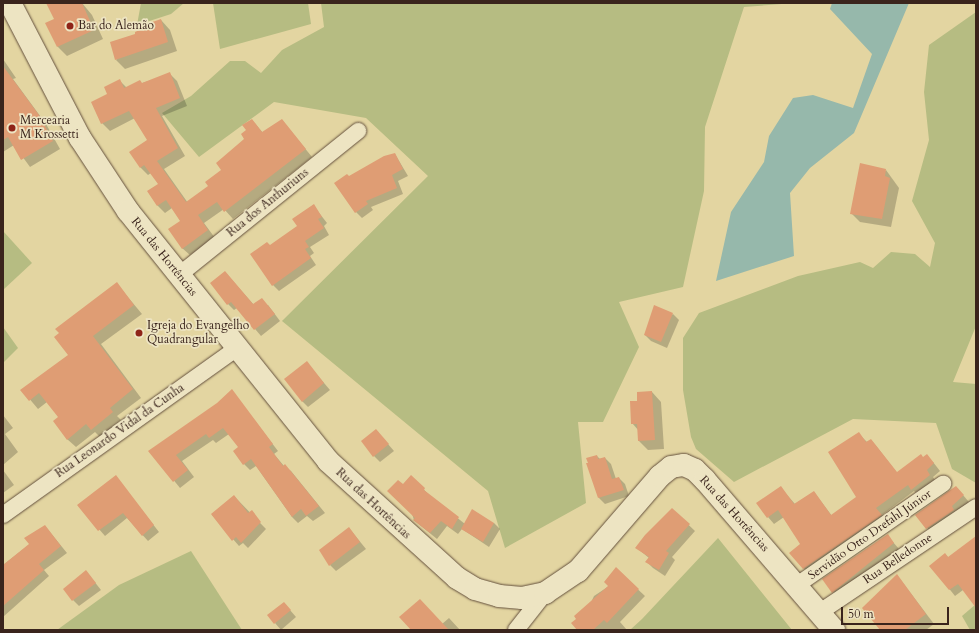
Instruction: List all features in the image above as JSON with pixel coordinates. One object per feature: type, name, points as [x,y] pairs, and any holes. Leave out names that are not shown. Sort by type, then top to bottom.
[{"type":"street","name":"Rua das Hortências","points":[[10,3],[93,160],[128,211],[178,275],[342,476],[441,566],[476,589],[499,596],[522,598],[545,593],[578,571],[660,476],[671,467],[684,465],[695,470],[820,612],[834,630]]},
{"type":"street","name":"Rua dos Anthuriuns","points":[[178,275],[358,131]]},
{"type":"street","name":"Rua Leonardo Vidal da Cunha","points":[[3,515],[237,348]]},
{"type":"street","name":"Servidão Otto Drefahl Júnior","points":[[797,586],[943,484]]},
{"type":"street","name":"Rua Belledonne","points":[[820,612],[976,507]]},
{"type":"street","points":[[516,630],[545,593]]},
{"type":"green space","points":[[141,3],[184,3],[171,14],[137,25]]},
{"type":"green space","points":[[213,3],[308,3],[311,24],[220,49]]},
{"type":"green space","points":[[321,3],[795,3],[744,7],[705,127],[704,191],[683,287],[619,302],[639,347],[603,422],[578,422],[586,503],[505,548],[488,491],[282,321],[428,176],[366,118],[274,102],[199,157],[162,113],[191,96],[230,61],[245,61],[261,73],[282,50],[324,27]]},
{"type":"green space","points":[[976,12],[976,326],[953,382],[976,384],[976,483],[952,469],[936,423],[853,419],[734,482],[696,449],[691,437],[683,390],[683,338],[699,313],[798,276],[860,262],[873,268],[891,252],[915,254],[930,267],[935,243],[912,201],[929,140],[924,92],[929,45]]},
{"type":"green space","points":[[3,231],[32,263],[3,290]]},
{"type":"green space","points":[[3,327],[18,348],[3,363]]},
{"type":"green space","points":[[718,538],[792,630],[630,630],[642,619]]},
{"type":"green space","points":[[191,551],[242,630],[57,630],[119,585]]},
{"type":"green space","points":[[976,604],[976,630],[970,630],[962,616]]},
{"type":"shaded area","points":[[832,3],[909,3],[854,133],[810,168],[790,193],[794,256],[716,281],[731,212],[764,162],[769,136],[793,98],[813,95],[853,108],[872,54],[830,9]]},
{"type":"building","name":"Bar do Alemão","points":[[46,3],[82,3],[94,30],[57,47],[45,23],[54,19]]},
{"type":"building","points":[[161,19],[168,42],[115,60],[110,42],[135,34],[135,32],[142,29],[141,26]]},
{"type":"building","points":[[3,66],[39,115],[53,141],[21,160],[8,137],[3,140]]},
{"type":"building","points":[[170,72],[180,98],[156,108],[178,148],[157,161],[186,202],[208,186],[205,182],[221,170],[216,163],[244,139],[241,134],[246,130],[242,125],[252,119],[262,132],[282,119],[306,149],[224,212],[217,202],[198,215],[208,230],[182,249],[168,229],[180,221],[166,200],[157,206],[147,191],[158,184],[144,165],[140,168],[129,152],[147,140],[129,111],[101,124],[91,102],[107,94],[104,87],[120,79],[124,88],[140,80],[142,83]]},
{"type":"building","points":[[395,153],[403,169],[392,175],[397,188],[366,201],[368,204],[355,213],[334,183],[347,174],[349,176],[384,156]]},
{"type":"building","points":[[860,163],[886,169],[885,176],[890,178],[882,219],[850,214]]},
{"type":"building","points":[[314,204],[322,217],[318,219],[324,228],[305,241],[309,247],[305,249],[311,258],[272,286],[250,254],[267,242],[270,245],[297,226],[292,219]]},
{"type":"building","points":[[225,271],[253,304],[262,298],[275,314],[254,330],[231,302],[227,305],[210,283]]},
{"type":"building","points":[[117,282],[134,305],[93,336],[133,389],[110,408],[113,412],[91,430],[86,424],[67,440],[53,421],[58,417],[39,393],[29,401],[20,390],[68,355],[54,337],[59,333],[55,329]]},
{"type":"building","points":[[654,305],[673,313],[661,342],[644,335]]},
{"type":"building","points":[[307,361],[324,383],[302,402],[284,379]]},
{"type":"building","points":[[232,389],[273,444],[269,447],[283,466],[285,464],[319,506],[306,516],[301,509],[292,517],[251,459],[243,465],[233,451],[238,447],[223,428],[209,438],[206,434],[176,455],[188,470],[173,482],[148,451],[217,403]]},
{"type":"building","points":[[652,391],[655,440],[638,441],[637,424],[631,424],[630,401],[637,401],[637,392]]},
{"type":"building","points":[[376,429],[389,444],[373,457],[361,441]]},
{"type":"building","points":[[859,432],[866,442],[871,439],[897,472],[921,454],[923,457],[927,454],[934,463],[927,470],[930,475],[911,490],[908,485],[876,508],[882,515],[803,569],[789,553],[800,544],[778,510],[767,518],[756,503],[781,486],[794,504],[814,491],[831,515],[856,497],[828,452]]},
{"type":"building","points":[[597,455],[598,459],[605,457],[612,479],[619,477],[624,490],[598,498],[586,463],[588,463],[586,458]]},
{"type":"building","points":[[116,475],[154,525],[142,536],[123,513],[98,531],[77,505]]},
{"type":"building","points":[[411,475],[425,488],[424,490],[459,517],[452,529],[441,521],[430,533],[413,520],[415,518],[387,491],[398,480],[403,484]]},
{"type":"building","points":[[956,486],[964,495],[952,506],[954,510],[926,529],[915,515]]},
{"type":"building","points":[[234,495],[248,513],[252,510],[261,522],[241,543],[236,537],[232,541],[211,514]]},
{"type":"building","points":[[672,508],[690,524],[666,551],[669,553],[659,570],[645,562],[649,557],[635,548],[645,535]]},
{"type":"building","points":[[472,509],[494,523],[483,542],[461,529]]},
{"type":"building","points":[[45,525],[61,546],[39,564],[44,570],[3,606],[3,565],[29,544],[24,538]]},
{"type":"building","points":[[349,527],[360,542],[329,566],[319,550]]},
{"type":"building","points":[[888,534],[894,543],[832,593],[822,579]]},
{"type":"building","points":[[976,536],[976,608],[958,584],[949,590],[929,566],[945,553],[948,557]]},
{"type":"building","points":[[616,567],[639,589],[607,623],[604,620],[593,630],[577,630],[571,623],[576,619],[574,616],[608,586],[604,582]]},
{"type":"building","points":[[86,570],[96,583],[72,601],[63,589]]},
{"type":"building","points":[[897,574],[926,614],[905,630],[880,630],[862,608]]},
{"type":"building","points":[[420,599],[449,630],[411,630],[399,617]]},
{"type":"building","points":[[284,602],[291,610],[274,624],[267,615]]},
{"type":"place","name":"Bar do Alemão","points":[[70,26]]},
{"type":"place","name":"Mercearia M Krossetti","points":[[12,128]]},
{"type":"place","name":"Igreja do Evangelho Quadrangular","points":[[139,333]]}]
